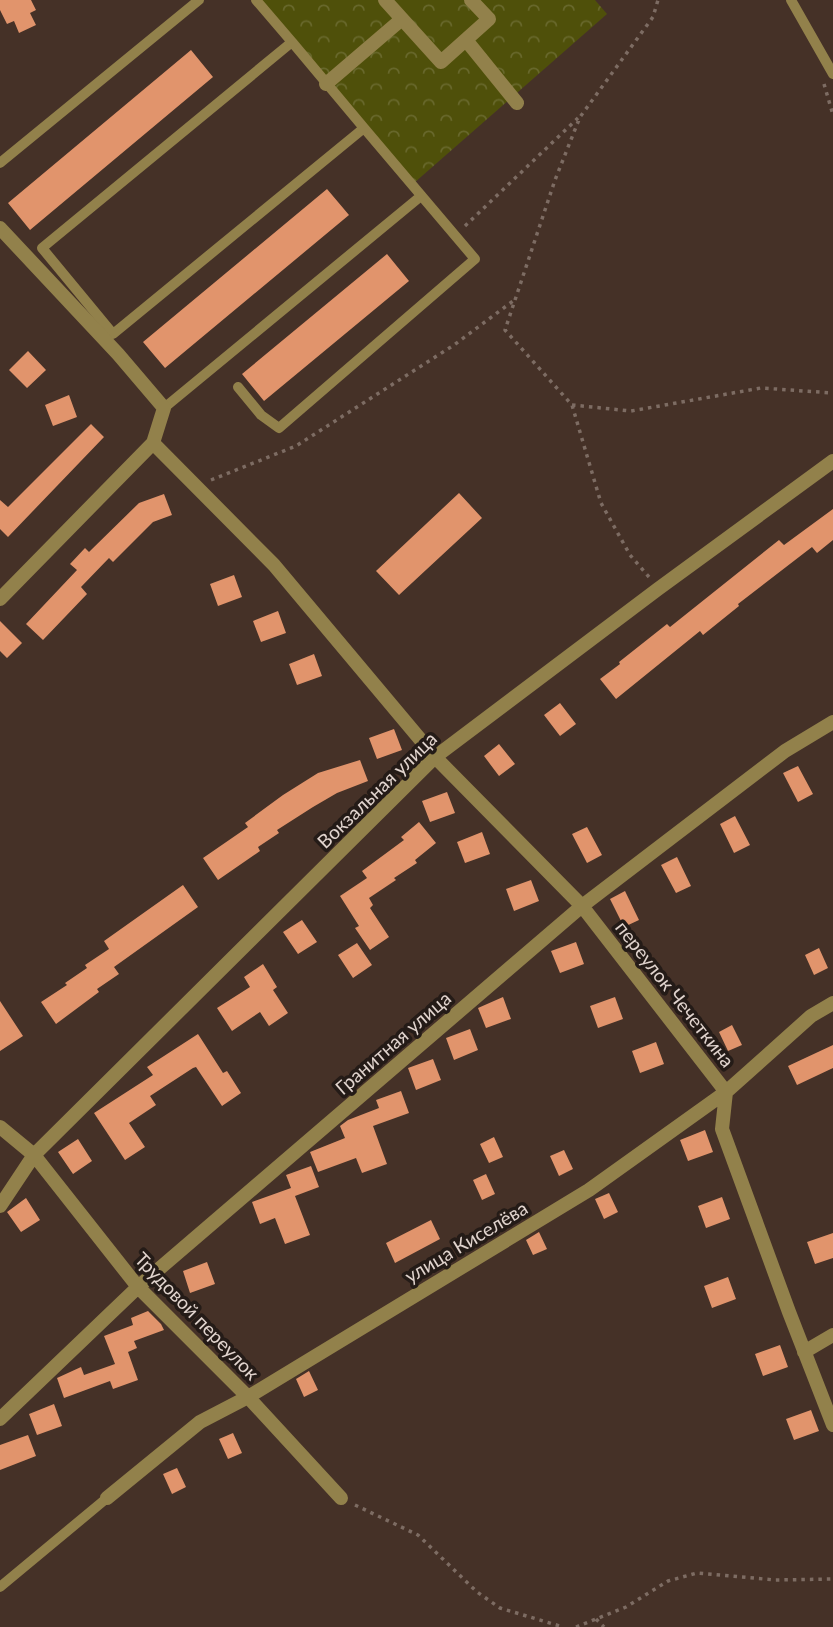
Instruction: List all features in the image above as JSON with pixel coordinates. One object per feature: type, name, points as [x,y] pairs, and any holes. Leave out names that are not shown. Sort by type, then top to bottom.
[{"type":"street","points":[[385,0],[441,62],[489,19],[471,0]]},
{"type":"street","points":[[326,84],[402,19]]},
{"type":"street","points":[[466,40],[517,103]]},
{"type":"street","points":[[0,228],[118,354],[164,408],[153,443],[0,599]]},
{"type":"street","name":"переулок Чечеткина","points":[[153,443],[274,565],[435,757],[582,906],[726,1092],[722,1129],[833,1425]]},
{"type":"street","name":"Вокзальная улица","points":[[0,1206],[34,1155],[435,757],[833,461]]},
{"type":"street","name":"Гранитная улица","points":[[0,1419],[138,1287],[582,906],[785,751],[833,722]]},
{"type":"street","name":"улица Киселёва","points":[[107,1498],[200,1422],[248,1397],[589,1190],[726,1092],[811,1016],[833,1003]]},
{"type":"street","name":"Трудовой переулок","points":[[0,1126],[34,1155],[138,1287],[248,1397],[341,1498]]},
{"type":"street","points":[[804,1352],[833,1335]]},
{"type":"lane","points":[[0,163],[199,0]]},
{"type":"lane","points":[[238,387],[261,415],[279,428],[475,259],[256,0]]},
{"type":"lane","points":[[791,0],[833,74]]},
{"type":"lane","points":[[292,42],[42,248],[113,334],[364,128]]},
{"type":"lane","points":[[164,408],[421,196]]},
{"type":"lane","points":[[0,1587],[107,1498]]},
{"type":"path","points":[[455,236],[580,117],[653,17],[658,0]]},
{"type":"path","points":[[580,117],[555,180],[505,330],[572,405],[601,503],[630,555],[658,589]]},
{"type":"path","points":[[195,486],[296,446],[454,345],[515,299]]},
{"type":"path","points":[[572,405],[631,411],[761,388],[833,393]]},
{"type":"path","points":[[341,1498],[418,1535],[477,1592],[500,1608],[563,1627]]},
{"type":"path","points":[[576,1627],[626,1607],[668,1581],[697,1573],[775,1580],[833,1578]]},
{"type":"path","points":[[596,1619],[604,1627]]},
{"type":"green space","points":[[254,0],[595,0],[607,14],[414,183]]},
{"type":"building","points":[[0,0],[31,0],[36,10],[30,13],[36,25],[19,33],[14,21],[7,24],[0,10]]},
{"type":"building","points":[[191,50],[213,77],[30,230],[8,203]]},
{"type":"building","points":[[327,189],[349,215],[165,368],[143,342]]},
{"type":"building","points":[[387,254],[409,281],[264,401],[242,374]]},
{"type":"building","points":[[28,351],[46,370],[27,388],[9,370]]},
{"type":"building","points":[[69,395],[77,417],[53,426],[45,405]]},
{"type":"building","points":[[91,424],[104,437],[8,537],[0,529],[0,500],[8,507]]},
{"type":"building","points":[[459,493],[482,518],[399,595],[376,571]]},
{"type":"building","points":[[164,494],[172,515],[153,522],[113,562],[109,558],[81,587],[87,594],[43,640],[26,624],[77,570],[70,564],[85,548],[89,552],[139,503]]},
{"type":"building","points":[[833,509],[833,540],[817,553],[812,547],[738,604],[739,606],[703,635],[700,631],[616,699],[600,679],[667,624],[670,627],[779,540],[784,545]]},
{"type":"building","points":[[234,575],[242,597],[218,606],[210,584]]},
{"type":"building","points":[[278,611],[286,633],[261,642],[253,621]]},
{"type":"building","points":[[0,621],[22,643],[7,658],[0,651]]},
{"type":"building","points":[[314,654],[322,676],[297,685],[289,664]]},
{"type":"building","points":[[560,703],[576,724],[560,736],[544,715]]},
{"type":"building","points":[[394,729],[402,750],[377,759],[369,738]]},
{"type":"building","points":[[499,744],[515,764],[499,776],[484,756]]},
{"type":"building","points":[[360,760],[368,781],[337,793],[277,830],[279,833],[258,847],[260,851],[218,880],[203,858],[248,827],[245,823],[318,773]]},
{"type":"building","points":[[798,766],[813,794],[798,802],[783,773]]},
{"type":"building","points":[[447,792],[455,813],[430,822],[422,801]]},
{"type":"building","points":[[735,816],[750,845],[734,853],[720,824]]},
{"type":"building","points":[[419,822],[436,843],[415,860],[417,863],[369,898],[373,905],[370,908],[389,937],[370,950],[355,928],[359,926],[340,896],[367,878],[362,871],[404,840],[401,837]]},
{"type":"building","points":[[587,827],[602,855],[587,863],[572,834]]},
{"type":"building","points":[[482,832],[490,854],[465,863],[457,842]]},
{"type":"building","points":[[677,857],[691,886],[676,893],[661,865]]},
{"type":"building","points":[[531,880],[539,901],[514,911],[506,889]]},
{"type":"building","points":[[183,885],[198,907],[114,967],[119,974],[56,1024],[41,1002],[67,985],[65,983],[87,968],[85,965],[109,949],[104,941]]},
{"type":"building","points":[[625,891],[639,920],[624,927],[610,899]]},
{"type":"building","points":[[302,920],[317,942],[298,954],[283,932]]},
{"type":"building","points":[[576,942],[584,964],[560,973],[551,951]]},
{"type":"building","points":[[357,943],[372,965],[353,978],[338,955]]},
{"type":"building","points":[[819,948],[828,968],[814,975],[805,955]]},
{"type":"building","points":[[263,964],[277,987],[273,990],[288,1013],[269,1026],[260,1012],[232,1031],[217,1008],[250,987],[244,977]]},
{"type":"building","points":[[503,997],[511,1019],[486,1028],[478,1008]]},
{"type":"building","points":[[615,997],[623,1019],[598,1028],[590,1006]]},
{"type":"building","points":[[0,1001],[23,1036],[0,1051]]},
{"type":"building","points":[[732,1025],[742,1045],[728,1051],[719,1032]]},
{"type":"building","points":[[470,1029],[478,1050],[454,1060],[446,1038]]},
{"type":"building","points":[[198,1034],[223,1073],[227,1071],[241,1093],[222,1106],[196,1067],[193,1068],[150,1096],[156,1105],[129,1123],[145,1147],[125,1160],[94,1113],[153,1075],[147,1067]]},
{"type":"building","points":[[656,1042],[664,1064],[640,1073],[632,1051]]},
{"type":"building","points":[[833,1045],[833,1068],[797,1085],[788,1066]]},
{"type":"building","points":[[433,1059],[441,1080],[416,1090],[408,1068]]},
{"type":"building","points":[[401,1091],[409,1113],[373,1126],[387,1164],[362,1173],[356,1158],[318,1172],[310,1152],[345,1138],[340,1126],[379,1108],[376,1100]]},
{"type":"building","points":[[705,1130],[713,1152],[688,1161],[680,1140]]},
{"type":"building","points":[[494,1137],[503,1157],[489,1163],[480,1144]]},
{"type":"building","points":[[78,1139],[92,1161],[73,1174],[58,1152]]},
{"type":"building","points":[[564,1150],[573,1169],[559,1176],[550,1156]]},
{"type":"building","points":[[311,1166],[319,1187],[295,1196],[310,1235],[285,1244],[275,1218],[260,1224],[252,1202],[291,1188],[286,1175]]},
{"type":"building","points":[[486,1174],[495,1194],[482,1200],[473,1180]]},
{"type":"building","points":[[609,1193],[618,1212],[604,1219],[595,1199]]},
{"type":"building","points":[[722,1197],[730,1219],[706,1228],[698,1206]]},
{"type":"building","points":[[26,1198],[40,1220],[21,1232],[7,1212]]},
{"type":"building","points":[[431,1220],[440,1239],[395,1263],[386,1243]]},
{"type":"building","points":[[539,1232],[547,1249],[533,1255],[526,1240]]},
{"type":"building","points":[[833,1233],[833,1258],[815,1264],[807,1242]]},
{"type":"building","points":[[207,1262],[215,1284],[190,1293],[183,1271]]},
{"type":"building","points":[[728,1277],[736,1299],[712,1308],[704,1286]]},
{"type":"building","points":[[148,1311],[164,1330],[134,1341],[137,1348],[128,1352],[138,1380],[113,1389],[110,1381],[64,1398],[57,1378],[81,1367],[84,1375],[115,1364],[104,1336],[133,1325],[131,1318]]},
{"type":"building","points":[[780,1345],[788,1367],[763,1376],[755,1354]]},
{"type":"building","points":[[309,1371],[318,1390],[304,1397],[296,1379]]},
{"type":"building","points":[[54,1404],[62,1426],[37,1435],[29,1414]]},
{"type":"building","points":[[811,1410],[819,1431],[794,1440],[786,1419]]},
{"type":"building","points":[[233,1433],[242,1453],[228,1459],[219,1439]]},
{"type":"building","points":[[28,1435],[36,1456],[0,1470],[0,1445]]},
{"type":"building","points":[[177,1468],[186,1487],[172,1494],[163,1474]]}]
